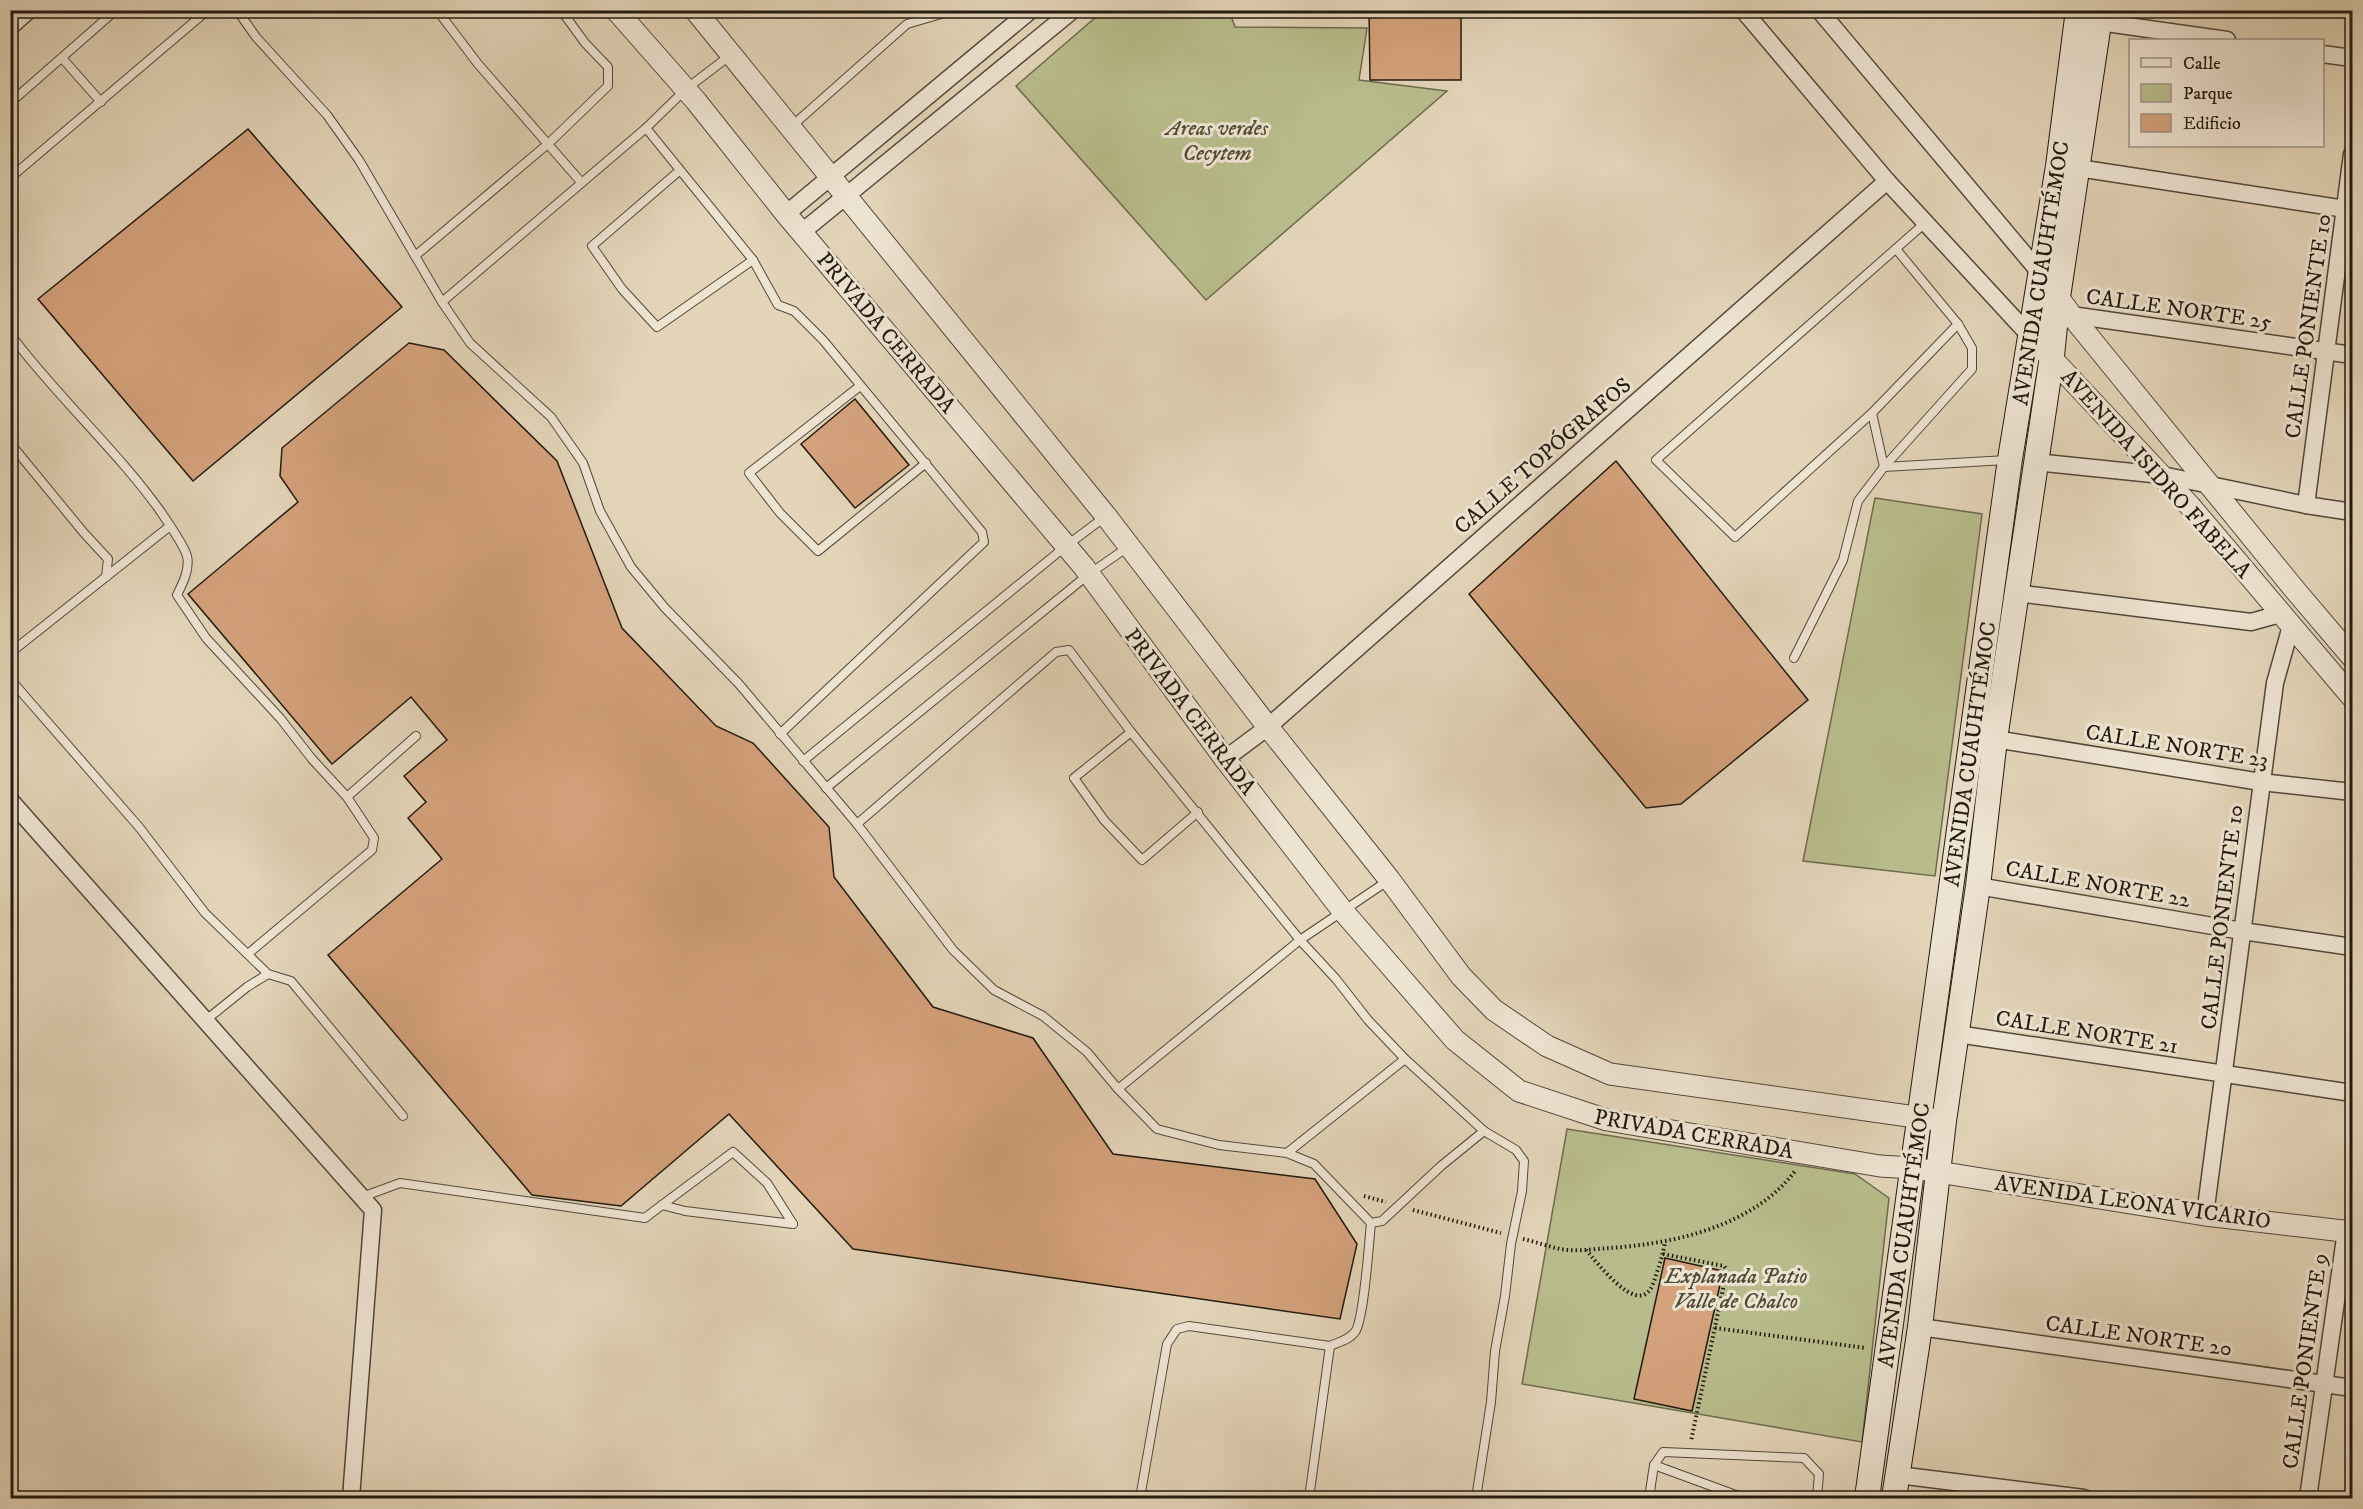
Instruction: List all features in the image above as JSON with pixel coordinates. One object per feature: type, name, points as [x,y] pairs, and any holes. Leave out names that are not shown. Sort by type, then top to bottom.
[{"type":"main road","name":"AVENIDA CUAUHTÉMOC","points":[[1867,1498],[2010,459],[2058,166],[2078,10]]},
{"type":"main road","name":"AVENIDA CUAUHTÉMOC","points":[[1896,1487],[1920,1327],[1944,1121],[1978,886],[1995,739],[2035,462],[2052,356],[2064,306],[2078,168],[2100,16]]},
{"type":"street","points":[[10,27],[29,10]]},
{"type":"street","name":"PRIVADA CERRADA","points":[[616,10],[686,89],[786,214],[1089,574],[1226,759],[1342,910],[1455,1040],[1519,1090],[1607,1120],[1880,1166],[1913,1168]]},
{"type":"street","name":"PRIVADA CERRADA","points":[[695,10],[1106,516],[1268,727],[1389,879],[1461,976],[1494,1010],[1558,1050],[1610,1074],[1944,1121]]},
{"type":"street","points":[[786,214],[1031,10]]},
{"type":"street","points":[[802,232],[1073,10]]},
{"type":"street","name":"AVENIDA ISIDRO FABELA","points":[[1743,10],[1887,181],[2190,506],[2352,697]]},
{"type":"street","name":"AVENIDA ISIDRO FABELA","points":[[1819,10],[2041,274],[2064,306],[2210,485],[2348,647]]},
{"type":"street","points":[[2100,16],[2223,39]]},
{"type":"street","points":[[2324,54],[2352,58]]},
{"type":"street","name":"CALLE PONIENTE 10","points":[[2306,505],[2326,351],[2349,209],[2352,154]]},
{"type":"street","points":[[2078,168],[2349,209]]},
{"type":"street","name":"CALLE TOPÓGRAFOS","points":[[1226,759],[1268,727],[1887,181]]},
{"type":"street","name":"CALLE NORTE 25","points":[[2064,306],[2352,355]]},
{"type":"street","points":[[2035,462],[2162,475],[2306,505],[2352,512]]},
{"type":"street","points":[[2016,593],[2250,622],[2286,620]]},
{"type":"street","name":"CALLE PONIENTE 10","points":[[2205,1215],[2261,782],[2286,620]]},
{"type":"street","name":"CALLE NORTE 23","points":[[1995,739],[2261,782],[2352,792]]},
{"type":"street","points":[[10,800],[373,1210],[351,1498]]},
{"type":"street","name":"CALLE NORTE 22","points":[[1978,886],[2242,931],[2352,947]]},
{"type":"street","name":"CALLE NORTE 21","points":[[1957,1034],[2352,1094]]},
{"type":"street","name":"AVENIDA LEONA VICARIO","points":[[1913,1168],[2205,1215],[2349,1231]]},
{"type":"street","name":"CALLE PONIENTE 9","points":[[2308,1498],[2349,1231]]},
{"type":"street","name":"CALLE NORTE 20","points":[[1920,1327],[2352,1389]]},
{"type":"street","points":[[1896,1487],[2084,1498]]},
{"type":"lane","points":[[10,103],[116,10]]},
{"type":"lane","points":[[10,178],[208,10]]},
{"type":"lane","points":[[237,10],[256,37],[327,115],[364,170],[442,302],[470,343],[551,417],[583,463],[600,511],[631,567],[665,608],[738,684],[857,824],[953,950],[994,990],[1042,1016],[1087,1052],[1118,1089],[1157,1129],[1219,1145],[1287,1153],[1314,1164],[1371,1223],[1366,1280],[1356,1331],[1348,1338],[1330,1346],[1189,1326],[1177,1329],[1167,1344],[1140,1498]]},
{"type":"lane","points":[[437,10],[478,64],[581,182]]},
{"type":"lane","points":[[415,256],[549,143],[608,86],[608,67],[585,44],[561,10]]},
{"type":"lane","points":[[792,127],[907,24],[956,10]]},
{"type":"lane","points":[[442,302],[646,128],[686,89],[732,54]]},
{"type":"lane","points":[[62,58],[101,102]]},
{"type":"lane","points":[[646,128],[753,260],[778,305],[794,310],[824,340],[982,532],[984,542],[780,734]]},
{"type":"lane","points":[[679,171],[592,246],[622,289],[657,327],[753,260]]},
{"type":"lane","points":[[1925,223],[1656,460],[1735,537],[1872,413],[1958,324]]},
{"type":"lane","points":[[1794,658],[1844,560],[1858,501],[1884,466],[1972,369],[1972,348],[1958,324],[1896,249]]},
{"type":"lane","points":[[10,334],[32,363],[142,485],[170,526],[187,556],[186,578],[177,595],[206,638],[280,718],[312,759],[347,797],[374,838],[372,850],[249,953]]},
{"type":"lane","points":[[860,386],[749,473],[780,513],[819,551],[926,463]]},
{"type":"lane","points":[[1872,413],[1884,466]]},
{"type":"lane","points":[[10,443],[108,559],[106,577]]},
{"type":"lane","points":[[1884,466],[2010,459]]},
{"type":"lane","points":[[803,761],[1066,546],[1106,516]]},
{"type":"lane","points":[[10,653],[170,526]]},
{"type":"lane","points":[[826,788],[1089,574],[1129,547]]},
{"type":"lane","points":[[857,824],[1056,652],[1069,650],[1131,732],[1368,1020],[1405,1059],[1484,1131],[1516,1150],[1524,1161],[1522,1191],[1512,1236],[1476,1498]]},
{"type":"lane","points":[[10,679],[139,827],[205,913],[249,953],[268,974],[291,981],[403,1116]]},
{"type":"lane","points":[[1131,732],[1074,778],[1104,819],[1142,861],[1198,812]]},
{"type":"lane","points":[[347,797],[416,736]]},
{"type":"lane","points":[[1118,1089],[1300,940],[1389,879]]},
{"type":"lane","points":[[206,1020],[247,987],[268,974]]},
{"type":"lane","points":[[1287,1153],[1405,1059]]},
{"type":"lane","points":[[1371,1223],[1382,1221],[1484,1131]]},
{"type":"lane","points":[[362,1197],[400,1183],[645,1218],[662,1205],[733,1152],[766,1183],[793,1224],[685,1211],[662,1205]]},
{"type":"lane","points":[[1309,1498],[1330,1346]]},
{"type":"lane","points":[[1648,1498],[1654,1465],[1663,1452],[1689,1452],[1804,1458],[1819,1474],[1816,1498]]},
{"type":"lane","points":[[1654,1465],[1744,1498]]},
{"type":"path","points":[[1337,1188],[1567,1250],[1586,1250],[1665,1242],[1715,1228],[1766,1201],[1782,1188],[1807,1154]]},
{"type":"path","points":[[1586,1250],[1622,1289],[1633,1295],[1641,1296],[1651,1290],[1665,1242]]},
{"type":"path","points":[[1663,1254],[1724,1266],[1727,1270],[1689,1452]]},
{"type":"path","points":[[1715,1328],[1886,1350]]},
{"type":"green space","name":"Areas verdes Cecytem","points":[[1229,10],[1235,27],[1367,28],[1359,80],[1447,91],[1206,300],[1016,86],[1103,11]]},
{"type":"green space","points":[[1875,498],[1982,514],[1935,876],[1803,861]]},
{"type":"green space","name":"Explanada Patio Valle de Chalco","points":[[1567,1129],[1855,1174],[1889,1198],[1862,1442],[1522,1384]]},
{"type":"building","points":[[1369,10],[1461,10],[1461,80],[1370,80]]},
{"type":"building","points":[[248,129],[402,307],[193,481],[38,299]]},
{"type":"building","points":[[409,343],[444,350],[557,461],[622,628],[716,726],[753,743],[829,827],[834,877],[933,1007],[1033,1038],[1113,1154],[1315,1179],[1357,1244],[1340,1319],[853,1249],[729,1114],[621,1206],[532,1195],[328,955],[442,859],[408,818],[426,802],[404,776],[447,740],[411,697],[332,764],[188,594],[298,502],[280,476],[282,448]]},
{"type":"building","points":[[855,399],[909,465],[855,508],[801,444]]},
{"type":"building","points":[[1616,461],[1808,700],[1681,804],[1646,808],[1469,594]]},
{"type":"building","points":[[1665,1258],[1723,1271],[1692,1411],[1634,1399]]}]
